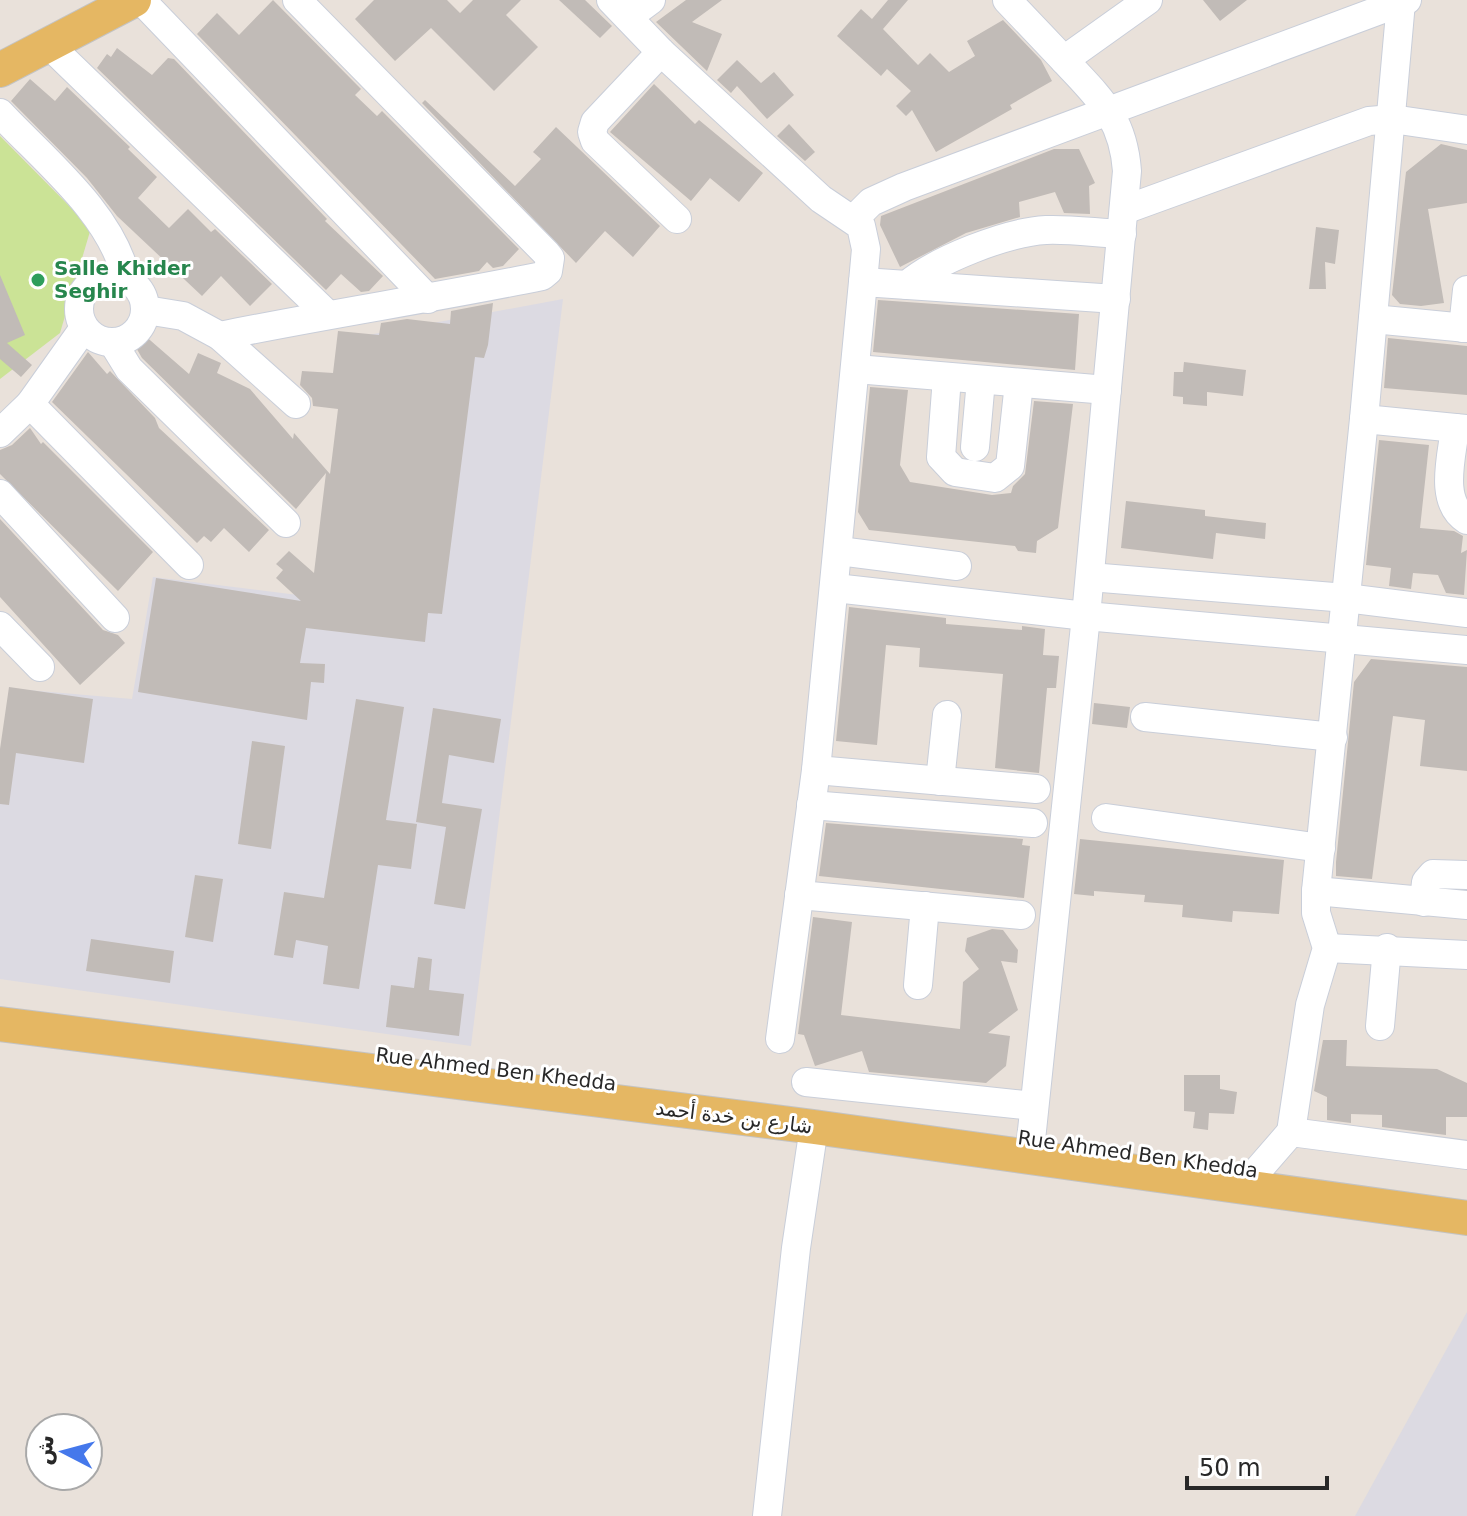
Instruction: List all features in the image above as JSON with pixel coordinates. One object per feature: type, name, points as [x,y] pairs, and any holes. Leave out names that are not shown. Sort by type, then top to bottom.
[{"type":"main road","points":[[0,70],[134,0]]},
{"type":"main road","name":"Rue Ahmed Ben Khedda","points":[[0,1007],[1467,1197]]},
{"type":"main road","name":"شارع بن خدة أحمد","points":[[0,1024],[814,1127],[1467,1218]]},
{"type":"street","points":[[141,0],[428,299]]},
{"type":"street","points":[[220,336],[327,314],[428,299],[542,276],[548,271],[550,258],[297,0]]},
{"type":"street","points":[[651,0],[619,8],[661,52],[821,199],[854,219],[864,237],[863,282],[839,551],[816,770],[780,1039]]},
{"type":"street","points":[[1007,0],[1111,110],[1126,155],[1123,222],[1090,577],[1031,1140]]},
{"type":"street","points":[[1064,60],[1148,0]]},
{"type":"street","points":[[854,219],[871,202],[904,187],[1404,1],[1316,891],[1316,913],[1327,948],[1310,1005],[1291,1132],[1258,1170]]},
{"type":"street","points":[[50,46],[327,314]]},
{"type":"street","points":[[661,52],[595,122],[592,132],[595,141],[677,219]]},
{"type":"street","points":[[0,113],[100,221],[119,251],[126,278]]},
{"type":"street","points":[[907,285],[940,263],[1024,233],[1123,222],[1355,125],[1392,119],[1467,130]]},
{"type":"street","points":[[113,343],[136,333],[146,310],[136,286],[126,278],[104,276],[86,288],[79,308],[84,328],[92,336],[113,343],[129,369],[286,523]]},
{"type":"street","points":[[863,282],[1116,299]]},
{"type":"street","points":[[1373,319],[1465,328],[1467,290]]},
{"type":"street","points":[[146,310],[183,316],[220,336],[296,404]]},
{"type":"street","points":[[0,433],[30,404],[84,328]]},
{"type":"street","points":[[856,369],[1107,390]]},
{"type":"street","points":[[947,377],[941,457],[955,472],[995,478],[1010,466],[1019,383]]},
{"type":"street","points":[[975,447],[981,380]]},
{"type":"street","points":[[30,404],[189,565]]},
{"type":"street","points":[[1364,419],[1461,428],[1450,488],[1454,506],[1467,520]]},
{"type":"street","points":[[0,494],[115,618]]},
{"type":"street","points":[[839,551],[957,566]]},
{"type":"street","points":[[1090,577],[1346,598],[1467,613]]},
{"type":"street","points":[[835,588],[1086,616],[1467,650]]},
{"type":"street","points":[[0,626],[40,667]]},
{"type":"street","points":[[940,781],[947,715]]},
{"type":"street","points":[[1145,717],[1333,737]]},
{"type":"street","points":[[816,770],[1036,789]]},
{"type":"street","points":[[811,805],[1033,823]]},
{"type":"street","points":[[1106,818],[1321,848]]},
{"type":"street","points":[[1424,902],[1426,882],[1433,874],[1467,875]]},
{"type":"street","points":[[1316,891],[1467,905]]},
{"type":"street","points":[[799,895],[1021,915]]},
{"type":"street","points":[[918,985],[925,906]]},
{"type":"street","points":[[1327,948],[1387,948],[1467,955]]},
{"type":"street","points":[[1380,1026],[1387,948]]},
{"type":"street","points":[[806,1082],[1034,1106]]},
{"type":"street","points":[[767,1516],[796,1248],[814,1127]]},
{"type":"street","points":[[1291,1132],[1467,1155]]},
{"type":"shaded area","points":[[563,299],[471,1046],[0,979],[0,755],[16,689],[132,699],[153,577],[322,598],[352,338]]},
{"type":"shaded area","points":[[1467,1312],[1467,1516],[1355,1516]]},
{"type":"green space","name":"Salle Khider Seghir","points":[[0,136],[91,228],[60,333],[0,379]]},
{"type":"building","points":[[273,0],[361,89],[355,95],[377,116],[382,111],[519,249],[503,266],[493,268],[487,262],[479,271],[435,279],[197,34],[217,13],[239,35]]},
{"type":"building","points":[[374,0],[447,0],[460,13],[473,0],[521,0],[506,15],[538,47],[494,91],[431,28],[395,61],[355,19]]},
{"type":"building","points":[[559,0],[585,0],[612,26],[600,38]]},
{"type":"building","points":[[686,0],[722,0],[692,22],[722,34],[707,71],[656,22]]},
{"type":"building","points":[[888,0],[908,0],[883,29],[918,65],[930,53],[949,72],[975,56],[967,41],[1003,20],[1041,60],[1052,81],[1010,105],[1012,109],[936,152],[912,110],[906,116],[896,106],[911,91],[887,69],[881,76],[837,36],[861,9],[872,19]]},
{"type":"building","points":[[1203,0],[1247,0],[1220,21]]},
{"type":"building","points":[[117,48],[152,75],[168,58],[174,59],[327,219],[325,221],[383,276],[369,291],[361,292],[341,274],[326,290],[97,68],[107,54],[111,57]]},
{"type":"building","points":[[737,60],[761,83],[774,72],[794,95],[767,119],[737,86],[731,93],[717,80]]},
{"type":"building","points":[[30,79],[55,101],[67,87],[130,147],[128,149],[157,177],[138,198],[169,228],[188,209],[211,232],[215,229],[272,284],[250,306],[221,276],[202,296],[117,216],[87,178],[11,101]]},
{"type":"building","points":[[654,84],[695,124],[699,120],[763,173],[739,202],[710,178],[691,201],[610,132]]},
{"type":"building","points":[[425,100],[515,186],[541,159],[533,152],[556,127],[660,226],[633,257],[605,231],[576,263],[422,103]]},
{"type":"building","points":[[789,124],[815,152],[805,161],[777,136]]},
{"type":"building","points":[[1441,144],[1467,150],[1467,203],[1428,209],[1444,303],[1421,306],[1400,304],[1392,295],[1406,172]]},
{"type":"building","points":[[1054,149],[1079,149],[1095,183],[1089,186],[1090,214],[1064,213],[1055,192],[1019,202],[1020,217],[966,233],[900,267],[880,225],[881,216]]},
{"type":"building","points":[[1316,227],[1339,230],[1335,264],[1325,262],[1326,289],[1309,289]]},
{"type":"building","points":[[0,275],[25,335],[7,343],[32,365],[21,377],[0,359]]},
{"type":"building","points":[[878,300],[1079,314],[1075,370],[873,352]]},
{"type":"building","points":[[493,303],[484,358],[475,357],[442,614],[428,613],[425,642],[306,628],[300,663],[325,664],[324,683],[311,682],[307,720],[138,692],[156,578],[301,601],[276,578],[283,570],[276,564],[289,551],[314,573],[326,473],[296,509],[142,358],[134,344],[143,334],[189,374],[198,353],[221,363],[217,373],[250,389],[293,439],[294,433],[330,474],[338,409],[313,406],[312,398],[300,385],[302,371],[333,373],[338,331],[379,335],[381,323],[407,319],[450,324],[451,311]]},
{"type":"building","points":[[1388,338],[1467,346],[1467,395],[1384,388]]},
{"type":"building","points":[[88,352],[155,418],[159,428],[269,530],[249,552],[224,528],[211,542],[204,536],[197,543],[52,402]]},
{"type":"building","points":[[1184,362],[1246,370],[1243,396],[1207,392],[1207,406],[1183,404],[1183,397],[1173,396],[1174,372],[1183,372]]},
{"type":"building","points":[[870,387],[908,390],[900,465],[910,482],[992,495],[1011,493],[1013,486],[1025,474],[1034,401],[1073,404],[1058,528],[1037,541],[1036,553],[1018,551],[1015,546],[869,530],[858,512]]},
{"type":"building","points":[[30,428],[41,444],[43,442],[153,552],[118,591],[0,474],[0,450],[12,445]]},
{"type":"building","points":[[1379,440],[1429,445],[1420,528],[1454,531],[1463,536],[1461,553],[1467,550],[1464,595],[1446,593],[1438,575],[1413,573],[1411,589],[1389,586],[1391,568],[1366,565]]},
{"type":"building","points":[[1126,501],[1205,510],[1205,516],[1266,523],[1265,539],[1216,533],[1213,559],[1121,548]]},
{"type":"building","points":[[0,519],[103,630],[118,635],[125,643],[80,685],[0,597]]},
{"type":"building","points":[[849,607],[946,618],[946,624],[1045,629],[1043,655],[1059,656],[1056,688],[1047,688],[1039,773],[995,768],[1003,674],[919,667],[920,648],[886,645],[877,745],[836,741]]},
{"type":"building","points":[[1371,659],[1467,667],[1467,771],[1420,766],[1425,720],[1393,716],[1372,879],[1336,876],[1354,682]]},
{"type":"building","points":[[9,687],[93,699],[84,763],[16,753],[9,805],[0,804],[0,749]]},
{"type":"building","points":[[356,699],[404,707],[386,820],[417,824],[411,869],[378,865],[359,989],[323,984],[328,946],[296,940],[293,958],[274,955],[284,892],[324,898]]},
{"type":"building","points":[[1094,703],[1130,707],[1127,728],[1092,724]]},
{"type":"building","points":[[433,708],[501,719],[494,763],[449,755],[442,803],[482,809],[465,909],[434,904],[446,827],[416,822]]},
{"type":"building","points":[[252,741],[285,746],[271,849],[238,844]]},
{"type":"building","points":[[826,823],[1023,839],[1022,845],[1030,846],[1024,898],[819,876]]},
{"type":"building","points":[[1080,839],[1284,860],[1279,914],[1233,911],[1232,922],[1182,917],[1183,905],[1144,902],[1145,895],[1094,891],[1094,896],[1074,894]]},
{"type":"building","points":[[195,875],[223,879],[213,942],[185,937]]},
{"type":"building","points":[[813,917],[852,922],[841,1015],[960,1029],[963,982],[979,969],[965,951],[967,938],[992,929],[1003,930],[1018,950],[1017,963],[1001,961],[1018,1010],[988,1033],[1010,1036],[1006,1066],[986,1083],[869,1072],[862,1051],[815,1066],[804,1035],[798,1034]]},
{"type":"building","points":[[91,939],[174,951],[170,983],[86,971]]},
{"type":"building","points":[[418,957],[432,959],[429,990],[464,994],[459,1036],[386,1027],[391,985],[414,988]]},
{"type":"building","points":[[1323,1040],[1347,1040],[1346,1066],[1437,1069],[1467,1083],[1467,1117],[1446,1117],[1446,1135],[1382,1127],[1382,1115],[1351,1114],[1351,1123],[1327,1120],[1327,1097],[1314,1091]]},
{"type":"building","points":[[1184,1075],[1220,1075],[1220,1089],[1237,1092],[1234,1114],[1209,1113],[1208,1130],[1193,1128],[1195,1112],[1184,1111]]},
{"type":"place","name":"Salle Khider Seghir","points":[[38,280]]}]
